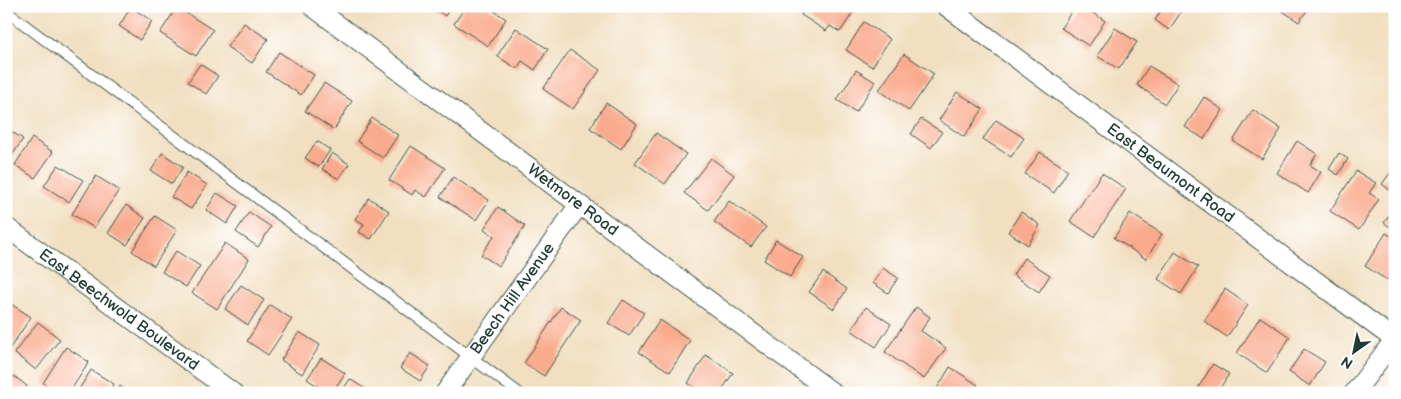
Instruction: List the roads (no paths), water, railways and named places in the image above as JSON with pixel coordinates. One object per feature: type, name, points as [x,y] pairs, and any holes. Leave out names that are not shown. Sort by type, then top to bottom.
[{"type":"street","name":"Wetmore Road","points":[[312,6],[833,393]]},
{"type":"street","name":"East Beaumont Road","points":[[946,6],[1395,340]]},
{"type":"street","name":"Beech Hill Avenue","points":[[445,393],[579,205]]},
{"type":"street","name":"East Beechwold Boulevard","points":[[6,228],[232,393]]},
{"type":"street","points":[[1354,393],[1395,340]]},
{"type":"lane","points":[[6,11],[520,393]]}]
